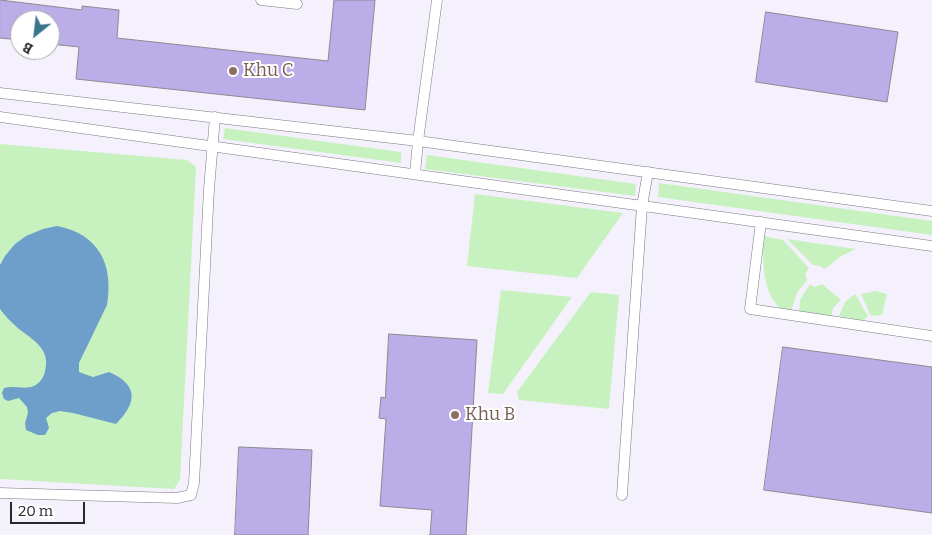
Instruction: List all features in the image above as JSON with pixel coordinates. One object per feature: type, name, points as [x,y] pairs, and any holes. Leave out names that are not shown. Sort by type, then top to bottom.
[{"type":"lane","points":[[261,0],[297,4]]},
{"type":"lane","points":[[415,174],[437,0]]},
{"type":"lane","points":[[0,93],[418,141],[932,211]]},
{"type":"lane","points":[[0,116],[932,246]]},
{"type":"lane","points":[[0,493],[177,498],[190,495],[194,483],[215,117]]},
{"type":"lane","points":[[622,494],[642,206],[648,172]]},
{"type":"lane","points":[[761,222],[750,309],[932,336]]},
{"type":"green space","points":[[225,128],[401,152],[401,163],[223,139]]},
{"type":"green space","points":[[0,144],[187,160],[196,167],[180,480],[174,489],[0,479]]},
{"type":"green space","points":[[427,155],[636,184],[635,196],[425,169]]},
{"type":"green space","points":[[659,183],[932,221],[932,235],[658,197]]},
{"type":"green space","points":[[475,194],[623,213],[577,278],[467,266]]},
{"type":"green space","points":[[764,236],[783,240],[809,268],[805,274],[807,281],[798,291],[791,311],[781,309],[770,294],[763,265]]},
{"type":"green space","points":[[787,239],[856,249],[841,256],[825,269],[813,265]]},
{"type":"green space","points":[[810,284],[814,287],[822,284],[841,300],[833,308],[831,317],[799,312],[800,300]]},
{"type":"green space","points":[[501,290],[572,297],[503,394],[488,393]]},
{"type":"green space","points":[[875,291],[887,294],[882,315],[871,316],[861,294]]},
{"type":"green space","points":[[591,292],[619,295],[609,409],[519,400],[517,392]]},
{"type":"green space","points":[[855,294],[868,316],[863,321],[839,316],[845,302]]},
{"type":"water","points":[[57,226],[84,236],[93,244],[100,253],[108,277],[107,305],[79,363],[79,372],[93,377],[109,372],[126,383],[132,395],[128,409],[116,424],[60,411],[52,413],[46,418],[49,428],[45,435],[38,435],[26,430],[27,407],[19,398],[8,401],[4,399],[2,393],[4,388],[26,388],[36,385],[44,375],[46,363],[43,351],[35,341],[19,329],[0,309],[0,265],[15,244],[26,236]]},
{"type":"building","points":[[0,0],[82,10],[82,6],[119,10],[117,38],[328,61],[334,0],[375,0],[365,110],[76,79],[79,47],[60,45],[60,10],[10,10],[10,39],[0,38]]},
{"type":"building","points":[[766,12],[898,32],[887,102],[756,82]]},
{"type":"building","points":[[389,334],[477,340],[466,535],[430,535],[432,510],[380,506],[386,419],[379,418],[381,397],[385,398]]},
{"type":"building","points":[[783,347],[932,367],[932,513],[764,490]]},
{"type":"building","points":[[239,447],[312,450],[308,535],[235,535]]},
{"type":"place","name":"Khu C","points":[[233,71]]},
{"type":"place","name":"Khu B","points":[[455,415]]}]
